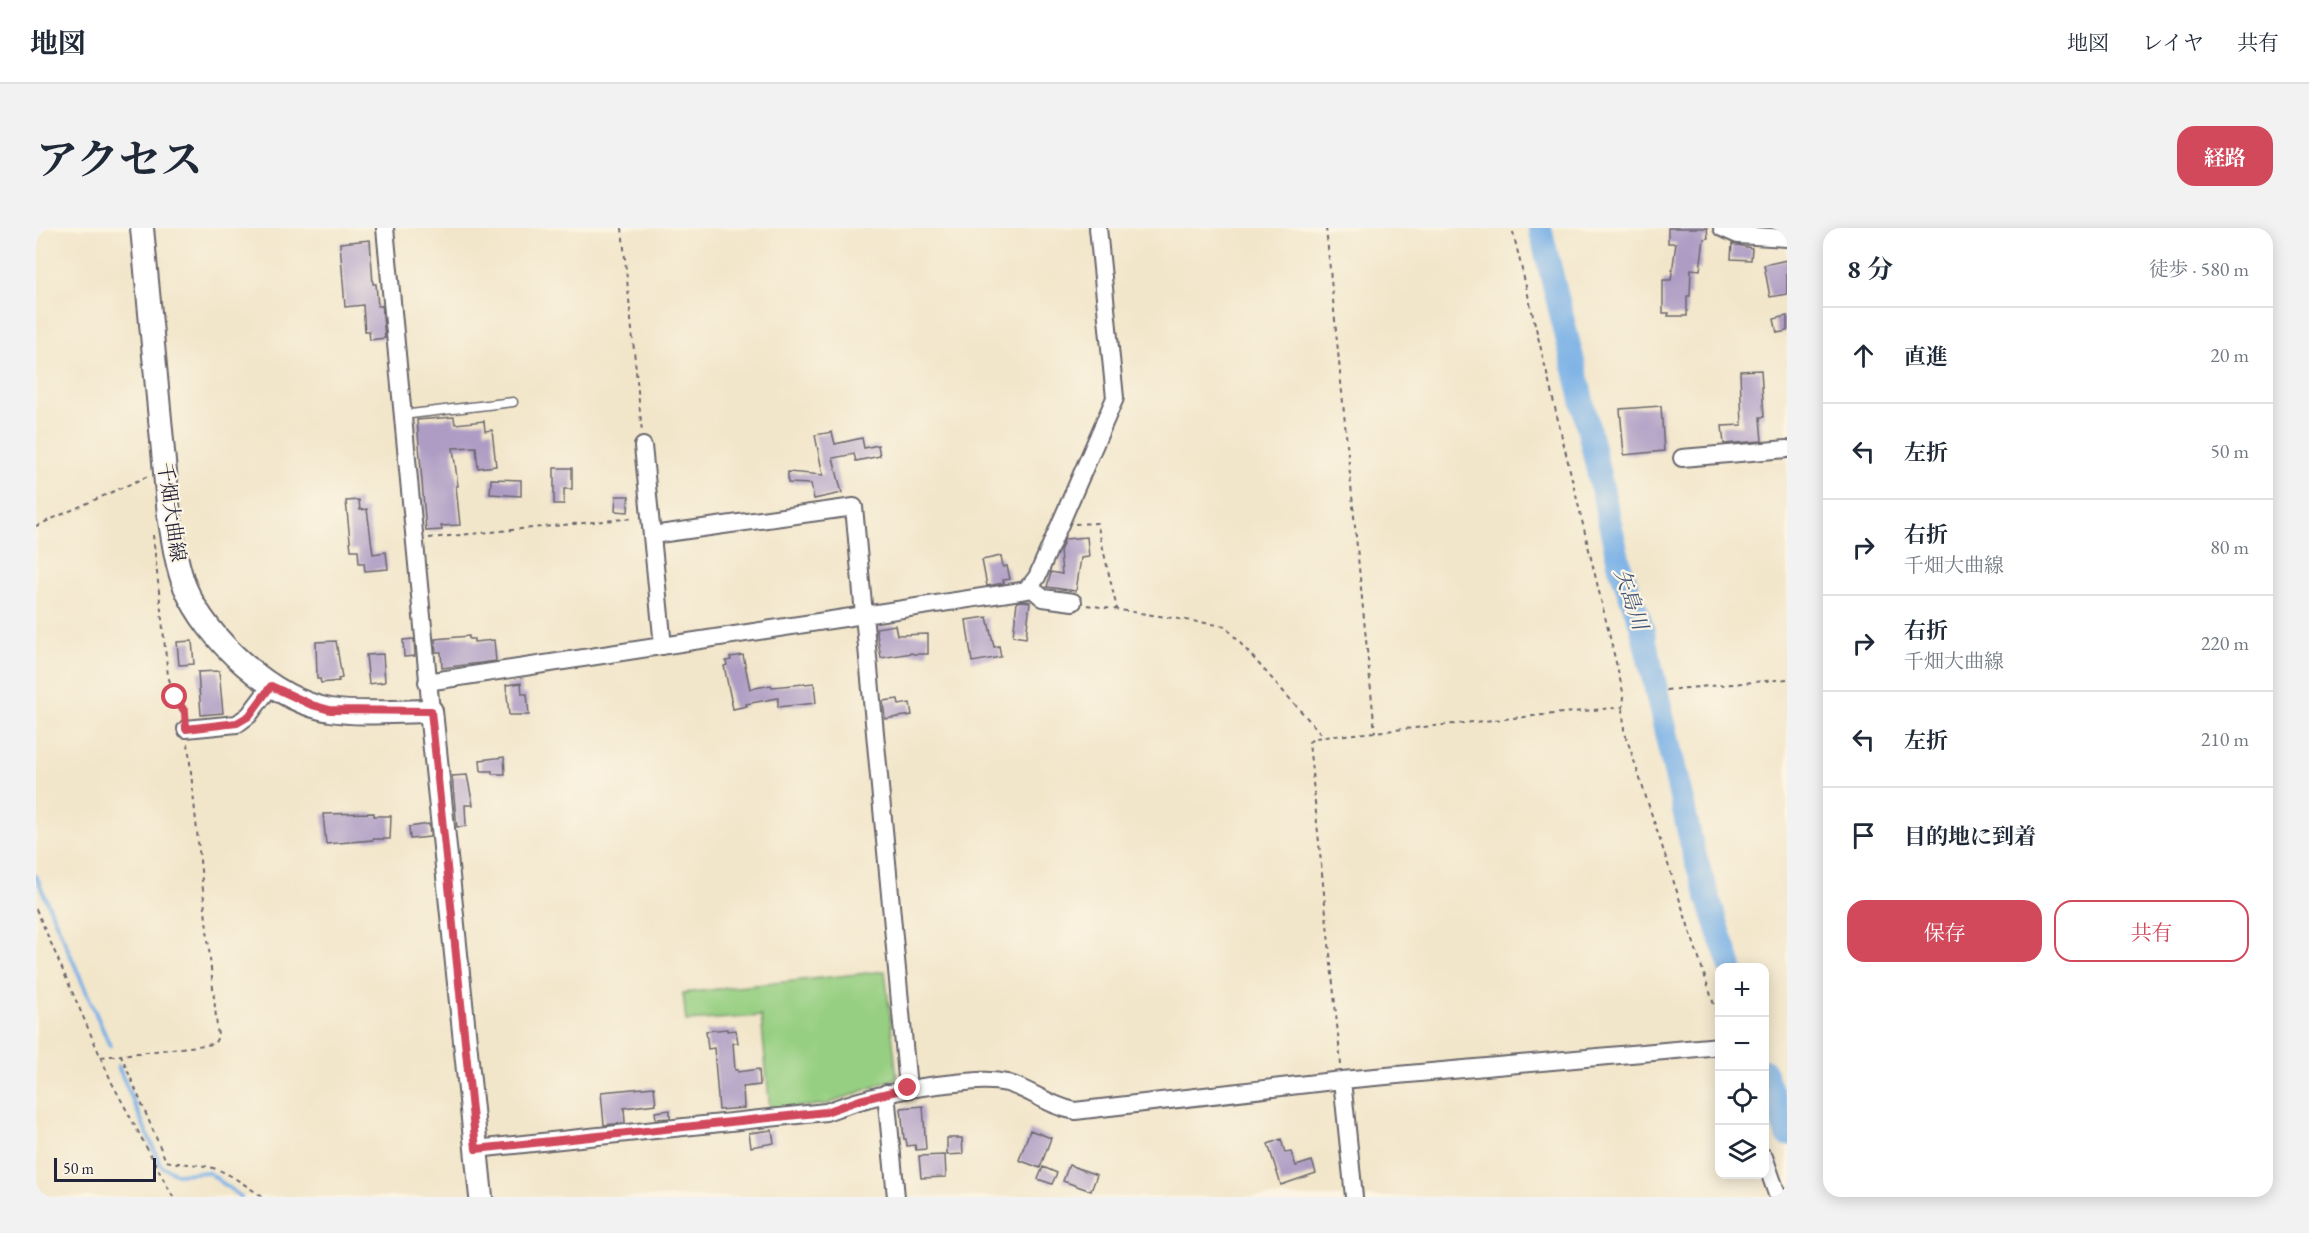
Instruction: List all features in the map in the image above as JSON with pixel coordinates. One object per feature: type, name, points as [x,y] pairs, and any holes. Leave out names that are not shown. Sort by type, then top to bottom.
[{"type":"main road","name":"千畑大曲線","points":[[142,228],[165,468],[176,554],[185,587],[203,620],[243,663],[271,686],[312,705],[330,710],[431,711]]},
{"type":"main road","points":[[431,711],[481,1197]]},
{"type":"street","points":[[385,228],[431,711]]},
{"type":"street","points":[[427,682],[1027,590],[1037,577],[1114,398],[1098,228]]},
{"type":"street","points":[[1722,228],[1738,235],[1787,238]]},
{"type":"street","points":[[644,446],[663,646]]},
{"type":"street","points":[[1682,458],[1787,449]]},
{"type":"street","points":[[652,535],[854,507],[908,1088]]},
{"type":"street","points":[[1029,586],[1043,598],[1073,602]]},
{"type":"street","points":[[186,729],[237,723],[249,716],[271,686]]},
{"type":"street","points":[[476,1149],[826,1112],[860,1100],[908,1088],[990,1080],[1010,1084],[1059,1108],[1075,1111],[1342,1080],[1715,1046]]},
{"type":"street","points":[[1342,1080],[1354,1197]]},
{"type":"street","points":[[886,1093],[896,1197]]},
{"type":"street","points":[[1769,1171],[1778,1197]]},
{"type":"lane","points":[[402,415],[513,402]]},
{"type":"path","points":[[622,228],[644,446]]},
{"type":"path","points":[[1326,228],[1375,732]]},
{"type":"path","points":[[1512,228],[1619,672],[1624,696],[1624,730],[1717,1017]]},
{"type":"path","points":[[36,526],[165,468]]},
{"type":"path","points":[[414,539],[650,516]]},
{"type":"path","points":[[1060,523],[1097,523],[1117,609]]},
{"type":"path","points":[[101,1057],[214,1044],[218,1037],[185,712],[175,697],[168,676],[153,535]]},
{"type":"path","points":[[1073,602],[1225,626],[1324,737]]},
{"type":"path","points":[[1666,690],[1787,679]]},
{"type":"path","points":[[1342,1080],[1309,742],[1315,738],[1623,707]]},
{"type":"path","points":[[36,909],[112,1083],[173,1197]]},
{"type":"path","points":[[121,1055],[166,1161],[213,1168],[229,1174],[263,1197]]},
{"type":"green space","points":[[885,971],[897,1078],[828,1104],[770,1110],[761,1016],[686,1021],[683,993]]},
{"type":"building","points":[[1668,228],[1707,228],[1708,238],[1704,239],[1700,270],[1691,269],[1687,316],[1668,316],[1669,313],[1663,313],[1663,280],[1671,280],[1676,243],[1668,243]]},
{"type":"building","points":[[370,240],[373,284],[376,284],[378,306],[382,306],[385,338],[370,340],[369,331],[365,331],[363,305],[345,307],[340,243]]},
{"type":"building","points":[[1732,244],[1752,248],[1751,260],[1731,259]]},
{"type":"building","points":[[1787,260],[1787,294],[1770,297],[1764,265]]},
{"type":"building","points":[[1787,316],[1787,331],[1777,333],[1774,319]]},
{"type":"building","points":[[1761,370],[1764,417],[1760,417],[1762,441],[1724,444],[1722,426],[1742,425],[1740,371]]},
{"type":"building","points":[[1661,406],[1664,451],[1624,455],[1620,409]]},
{"type":"building","points":[[454,417],[455,424],[484,421],[485,431],[492,430],[496,466],[478,468],[476,447],[453,448],[460,525],[441,526],[442,530],[426,531],[417,420]]},
{"type":"building","points":[[832,432],[835,444],[862,438],[864,448],[878,445],[880,456],[856,461],[854,454],[833,458],[842,493],[814,499],[811,484],[788,483],[788,472],[823,475],[815,435]]},
{"type":"building","points":[[554,468],[572,468],[572,489],[564,489],[564,504],[554,504]]},
{"type":"building","points":[[491,479],[521,480],[521,496],[490,494]]},
{"type":"building","points":[[616,496],[629,496],[628,512],[615,511]]},
{"type":"building","points":[[359,500],[360,510],[367,509],[373,554],[386,552],[388,569],[365,571],[364,563],[359,563],[358,550],[351,550],[346,501]]},
{"type":"building","points":[[1087,537],[1089,557],[1081,558],[1076,591],[1047,587],[1051,572],[1062,574],[1060,551],[1065,539]]},
{"type":"building","points":[[1001,556],[1003,567],[1007,566],[1010,579],[1003,580],[1004,583],[987,586],[982,560]]},
{"type":"building","points":[[1017,602],[1030,602],[1026,638],[1013,636]]},
{"type":"building","points":[[987,617],[994,647],[999,646],[1001,657],[972,662],[966,620]]},
{"type":"building","points":[[895,625],[897,635],[928,634],[928,654],[912,653],[881,658],[876,628]]},
{"type":"building","points":[[469,636],[469,639],[474,639],[474,642],[494,640],[496,661],[442,668],[441,652],[436,652],[435,639]]},
{"type":"building","points":[[414,639],[415,656],[404,657],[403,640]]},
{"type":"building","points":[[192,641],[194,664],[179,665],[177,642]]},
{"type":"building","points":[[336,641],[342,678],[338,679],[339,681],[321,683],[320,679],[317,679],[316,642]]},
{"type":"building","points":[[383,654],[385,682],[369,684],[366,655]]},
{"type":"building","points":[[743,655],[750,689],[771,685],[772,687],[814,683],[816,703],[778,707],[778,698],[733,709],[724,666],[727,665],[726,661],[731,660],[730,657]]},
{"type":"building","points":[[219,671],[223,713],[201,715],[198,672]]},
{"type":"building","points":[[521,683],[522,694],[527,694],[529,715],[509,715],[506,685]]},
{"type":"building","points":[[898,699],[899,705],[910,703],[912,715],[885,719],[883,701]]},
{"type":"building","points":[[504,757],[505,774],[481,771],[480,760]]},
{"type":"building","points":[[467,775],[473,805],[465,805],[466,826],[457,827],[452,776]]},
{"type":"building","points":[[374,813],[374,816],[391,816],[390,839],[326,844],[323,814]]},
{"type":"building","points":[[429,824],[430,837],[410,839],[409,827]]},
{"type":"building","points":[[727,1029],[727,1031],[736,1030],[738,1043],[733,1043],[735,1070],[738,1072],[759,1069],[760,1085],[743,1087],[744,1108],[719,1110],[714,1048],[708,1049],[706,1031]]},
{"type":"building","points":[[654,1087],[656,1104],[624,1108],[625,1123],[604,1125],[601,1092]]},
{"type":"building","points":[[923,1106],[926,1149],[916,1150],[915,1145],[907,1146],[906,1139],[904,1139],[901,1108]]},
{"type":"building","points":[[670,1110],[670,1118],[656,1119],[655,1112]]},
{"type":"building","points":[[772,1130],[774,1143],[751,1147],[749,1133]]},
{"type":"building","points":[[1030,1130],[1051,1138],[1040,1168],[1019,1160]]},
{"type":"building","points":[[947,1138],[962,1138],[963,1154],[947,1155]]},
{"type":"building","points":[[1281,1139],[1285,1153],[1291,1152],[1296,1166],[1312,1161],[1316,1173],[1281,1185],[1268,1144]]},
{"type":"building","points":[[945,1155],[946,1177],[921,1178],[919,1156]]},
{"type":"building","points":[[1069,1165],[1097,1175],[1091,1191],[1063,1181]]},
{"type":"building","points":[[1043,1167],[1057,1173],[1052,1184],[1038,1179]]},
{"type":"waterway","name":"矢島川","points":[[1540,228],[1620,567],[1641,624],[1694,854],[1729,963]]},
{"type":"waterway","points":[[36,876],[110,1046]]},
{"type":"waterway","points":[[118,1066],[161,1166],[177,1174],[208,1172],[241,1197]]},
{"type":"waterway","name":"矢島川","points":[[1769,1085],[1787,1134]]},
{"type":"route","points":[[175,697],[185,712],[186,729],[237,723],[249,716],[271,686],[312,705],[330,710],[431,711],[476,1149],[826,1112],[860,1100],[908,1088]]}]
